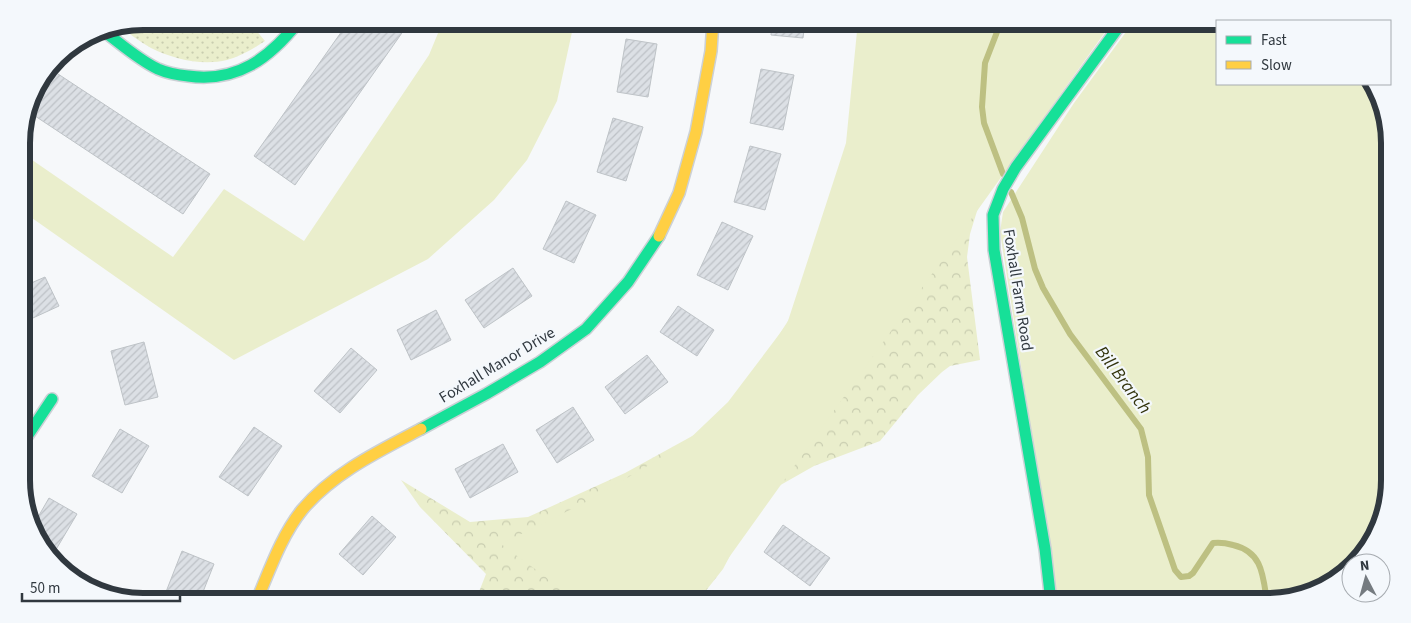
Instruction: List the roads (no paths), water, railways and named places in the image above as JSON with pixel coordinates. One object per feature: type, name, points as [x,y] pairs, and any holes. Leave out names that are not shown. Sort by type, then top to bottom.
[{"type":"street","points":[[110,35],[159,70],[190,77],[216,78],[247,70],[274,50],[291,30]]},
{"type":"street","name":"Foxhall Manor Drive","points":[[260,593],[284,539],[301,511],[328,484],[377,452],[486,394],[540,362],[586,329],[628,282],[656,242],[679,193],[696,132],[711,51],[712,30]]},
{"type":"street","name":"Foxhall Farm Road","points":[[1050,593],[1045,549],[991,224],[994,206],[1000,192],[1016,167],[1116,30]]},
{"type":"street","points":[[30,432],[52,399]]},
{"type":"waterway","name":"Bill Branch","points":[[997,30],[985,63],[982,107],[984,123],[1003,174]]},
{"type":"waterway","name":"Bill Branch","points":[[1011,192],[1022,218],[1035,269],[1043,288],[1070,334],[1141,429],[1148,457],[1149,495],[1175,570],[1181,577],[1189,576],[1213,543],[1226,543],[1243,548],[1256,559],[1260,566],[1266,593]]}]
